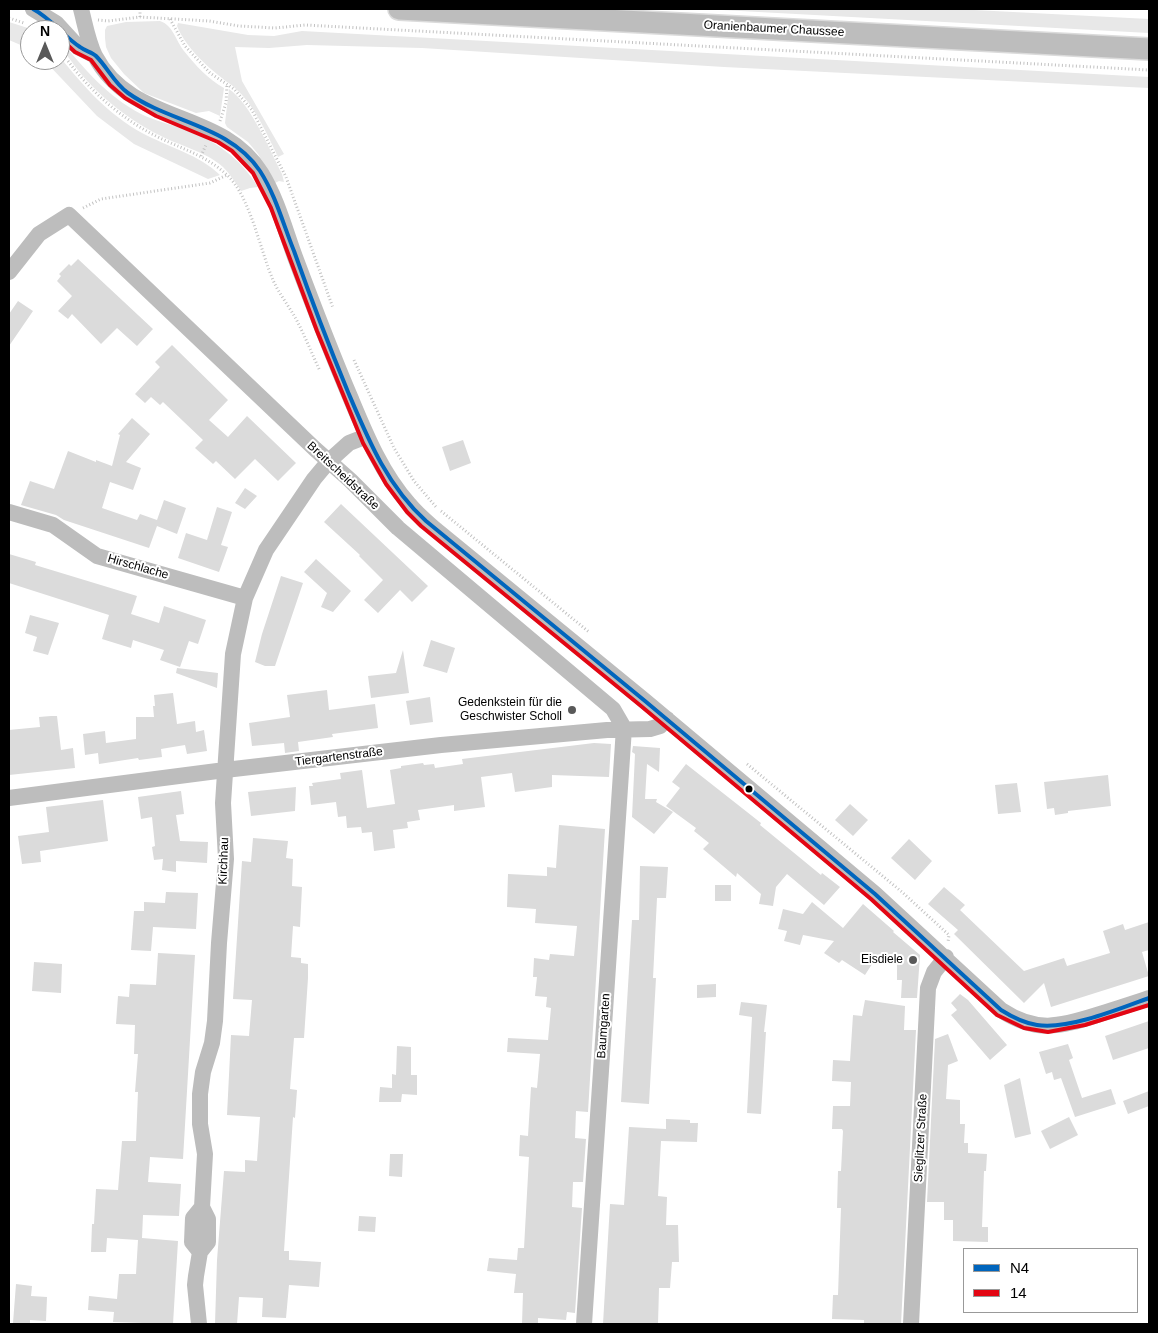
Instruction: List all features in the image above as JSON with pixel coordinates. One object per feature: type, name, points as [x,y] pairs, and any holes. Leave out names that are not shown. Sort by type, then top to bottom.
[{"type":"main road","name":"Oranienbaumer Chaussee","points":[[399,9],[1149,49]]},
{"type":"street","points":[[34,9],[56,23],[78,46],[94,54]]},
{"type":"street","points":[[82,9],[94,54],[102,68],[119,86],[139,101],[212,131],[240,149],[261,173],[269,188],[339,371],[367,436],[386,474],[409,504],[436,530],[875,894],[946,957],[1001,1010],[1033,1025],[1046,1026],[1066,1024],[1149,998]]},
{"type":"street","points":[[9,272],[39,234],[68,215]]},
{"type":"street","name":"Breitscheidstraße","points":[[68,215],[350,480],[398,528],[613,709],[624,728]]},
{"type":"street","name":"Kirchhau","points":[[199,1324],[195,1285],[200,1252],[208,1242],[208,1219],[202,1207],[205,1161],[200,1124],[200,1094],[215,1021],[226,859],[223,803],[232,654],[245,598],[266,550],[314,479],[329,462],[349,443],[367,436]]},
{"type":"street","name":"Hirschlache","points":[[9,512],[53,525],[97,556],[245,598]]},
{"type":"street","name":"Tiergartenstraße","points":[[9,798],[441,745],[624,728],[650,729],[660,726],[667,720]]},
{"type":"street","name":"Baumgarten","points":[[584,1324],[624,728]]},
{"type":"street","name":"Sieglitzer Straße","points":[[911,1324],[928,988],[934,972],[946,957]]},
{"type":"path","points":[[140,9],[140,17],[209,21],[239,26],[275,28],[304,25],[1149,70]]},
{"type":"path","points":[[170,19],[185,46],[210,73],[234,89],[252,110],[286,177],[336,316]]},
{"type":"path","points":[[70,63],[93,90],[115,110],[159,138],[204,158],[227,175],[242,197],[273,281],[296,320],[322,373]]},
{"type":"path","points":[[212,131],[220,121],[226,103],[227,85]]},
{"type":"path","points":[[68,215],[101,199],[210,183],[227,175]]},
{"type":"path","points":[[350,351],[394,448],[414,481],[436,507],[590,633]]},
{"type":"path","points":[[746,763],[902,892],[949,935],[946,957]]},
{"type":"shaded area","points":[[703,9],[955,9],[1149,19],[1149,33]]},
{"type":"shaded area","points":[[160,21],[168,26],[184,51],[198,67],[224,88],[220,116],[209,111],[196,113],[144,93],[124,74],[111,58],[106,47],[105,30],[107,26],[126,22]]},
{"type":"shaded area","points":[[9,22],[20,26],[20,45],[9,40]]},
{"type":"shaded area","points":[[178,23],[248,35],[274,36],[302,31],[1149,77],[1149,88],[724,67],[422,48],[307,45],[269,48],[235,47],[242,81],[284,154],[278,157],[260,120],[248,103],[235,88],[196,55],[185,41],[177,26]]},
{"type":"shaded area","points":[[70,51],[87,71],[117,99],[141,114],[184,129],[217,145],[244,168],[258,187],[241,191],[223,167],[216,161],[147,129],[112,105],[70,60]]},
{"type":"shaded area","points":[[70,69],[87,89],[118,118],[142,133],[203,162],[220,175],[208,179],[134,144],[97,116],[53,70]]},
{"type":"shaded area","points":[[229,89],[237,96],[252,116],[272,153],[284,182],[279,181],[275,183],[258,154],[248,142],[227,127],[225,123]]},
{"type":"building","points":[[78,259],[153,329],[137,346],[117,328],[101,344],[72,314],[68,319],[58,311],[72,296],[57,281],[61,276],[59,274],[69,264],[71,266]]},
{"type":"building","points":[[18,301],[33,311],[9,346],[9,314]]},
{"type":"building","points":[[172,345],[228,400],[209,420],[228,437],[247,416],[296,463],[278,481],[255,459],[235,479],[216,461],[213,464],[195,448],[203,440],[163,402],[160,405],[151,397],[145,403],[135,394],[160,367],[155,362]]},
{"type":"building","points":[[132,418],[150,434],[126,462],[141,468],[133,490],[110,482],[102,508],[137,520],[140,514],[157,520],[164,500],[186,508],[177,534],[157,526],[149,548],[64,520],[56,515],[21,505],[30,481],[54,489],[68,451],[112,466],[120,435],[118,434]]},
{"type":"building","points":[[463,440],[471,463],[450,471],[442,447]]},
{"type":"building","points":[[245,488],[257,496],[245,509],[235,503]]},
{"type":"building","points":[[341,504],[428,586],[412,602],[400,590],[378,613],[364,600],[383,580],[360,555],[324,522]]},
{"type":"building","points":[[217,507],[232,512],[221,545],[228,547],[219,572],[178,558],[186,533],[207,540]]},
{"type":"building","points":[[9,554],[36,562],[35,565],[137,596],[131,614],[159,623],[164,606],[206,620],[198,644],[189,641],[180,667],[160,660],[164,650],[133,640],[131,648],[102,639],[109,615],[9,583]]},
{"type":"building","points":[[316,559],[351,591],[333,612],[321,607],[327,593],[304,572]]},
{"type":"building","points":[[281,576],[303,583],[275,666],[265,666],[255,662]]},
{"type":"building","points":[[30,615],[59,623],[48,655],[33,651],[37,637],[25,633]]},
{"type":"building","points":[[431,640],[455,648],[447,673],[423,666]]},
{"type":"building","points":[[403,650],[409,693],[371,698],[368,676],[396,673]]},
{"type":"building","points":[[177,668],[218,673],[217,688],[176,673]]},
{"type":"building","points":[[327,690],[329,710],[375,704],[378,728],[332,734],[333,737],[298,742],[299,751],[285,753],[284,743],[252,746],[249,723],[290,717],[287,695]]},
{"type":"building","points":[[173,693],[177,724],[195,721],[196,732],[204,730],[207,751],[187,754],[185,745],[161,749],[162,757],[139,760],[138,758],[99,764],[98,753],[85,755],[83,734],[105,731],[106,743],[136,739],[136,717],[154,717],[154,695]]},
{"type":"building","points":[[430,697],[433,722],[410,725],[406,701]]},
{"type":"building","points":[[57,716],[61,750],[73,748],[75,768],[9,775],[9,730],[40,727],[39,717]]},
{"type":"building","points":[[594,743],[611,744],[609,777],[552,775],[552,787],[515,792],[512,773],[481,777],[485,807],[454,811],[454,805],[418,810],[420,820],[407,822],[408,828],[393,830],[395,848],[374,851],[372,832],[362,833],[361,827],[347,828],[346,816],[338,817],[336,802],[311,805],[309,786],[313,786],[312,783],[341,779],[340,773],[362,770],[367,808],[395,804],[390,770],[401,768],[401,766],[423,763],[424,765],[434,764],[435,768],[463,764],[462,759]]},
{"type":"building","points":[[633,746],[660,748],[659,772],[647,764],[645,799],[657,799],[656,802],[673,812],[654,834],[632,817],[635,754],[632,752]]},
{"type":"building","points":[[686,764],[761,823],[760,825],[821,875],[822,873],[840,887],[824,905],[787,874],[776,887],[773,906],[759,904],[761,894],[737,873],[736,877],[703,849],[709,843],[694,831],[696,828],[666,806],[680,788],[672,782]]},
{"type":"building","points":[[1108,775],[1111,806],[1068,811],[1068,813],[1055,815],[1054,808],[1047,809],[1044,782]]},
{"type":"building","points":[[1017,783],[1021,812],[998,814],[995,785]]},
{"type":"building","points":[[296,787],[295,811],[251,816],[248,792]]},
{"type":"building","points":[[181,791],[184,814],[176,815],[180,841],[208,842],[207,863],[176,861],[176,872],[162,870],[163,859],[154,860],[152,847],[155,846],[152,817],[141,819],[138,797]]},
{"type":"building","points":[[103,800],[108,841],[40,851],[41,862],[22,864],[18,836],[49,832],[46,807]]},
{"type":"building","points":[[850,804],[868,820],[853,836],[835,820]]},
{"type":"building","points":[[559,825],[605,829],[588,1112],[576,1111],[575,1138],[586,1139],[583,1182],[573,1182],[572,1207],[582,1208],[575,1313],[567,1312],[566,1320],[538,1318],[538,1324],[522,1324],[523,1293],[514,1293],[516,1274],[487,1271],[489,1258],[517,1260],[518,1248],[524,1248],[529,1157],[519,1156],[520,1135],[528,1136],[531,1087],[537,1088],[540,1054],[507,1052],[508,1038],[548,1040],[551,1008],[546,1007],[547,997],[535,996],[537,977],[533,977],[534,958],[549,960],[550,954],[574,956],[577,926],[535,923],[536,909],[507,907],[508,874],[547,876],[547,867],[556,868]]},
{"type":"building","points":[[253,838],[288,841],[286,858],[293,859],[292,886],[302,887],[300,927],[293,926],[291,957],[301,958],[301,963],[308,964],[308,978],[304,1038],[294,1038],[290,1089],[297,1090],[295,1118],[293,1117],[284,1251],[289,1251],[289,1260],[321,1262],[319,1287],[289,1285],[286,1318],[262,1317],[263,1298],[239,1297],[237,1324],[215,1324],[217,1260],[224,1171],[245,1172],[245,1160],[257,1161],[260,1117],[227,1115],[231,1035],[249,1036],[252,1000],[233,999],[242,861],[251,862]]},
{"type":"building","points":[[909,839],[932,861],[915,880],[891,858]]},
{"type":"building","points":[[640,866],[668,867],[666,898],[657,898],[653,978],[656,978],[649,1104],[621,1102],[632,920],[639,920]]},
{"type":"building","points":[[715,885],[731,885],[731,901],[715,901]]},
{"type":"building","points":[[944,887],[965,905],[960,910],[1024,971],[1064,958],[1067,966],[1110,953],[1103,931],[1123,924],[1125,930],[1149,922],[1149,950],[1142,952],[1149,976],[1051,1007],[1044,983],[1024,1003],[954,934],[958,930],[928,904]]},
{"type":"building","points":[[166,892],[198,893],[196,929],[153,927],[151,951],[131,950],[134,911],[144,911],[144,902],[165,903]]},
{"type":"building","points":[[812,902],[843,928],[863,904],[894,931],[920,955],[917,998],[901,998],[902,980],[897,980],[897,959],[876,958],[865,975],[842,960],[839,963],[824,953],[834,941],[803,935],[800,945],[784,941],[787,931],[778,929],[783,909],[803,914]]},
{"type":"building","points":[[158,953],[195,955],[183,1159],[150,1157],[148,1182],[181,1184],[179,1216],[143,1215],[142,1238],[178,1241],[173,1324],[113,1322],[114,1312],[88,1310],[89,1296],[117,1299],[119,1274],[136,1274],[138,1240],[107,1238],[106,1252],[91,1252],[96,1189],[118,1190],[122,1141],[136,1141],[138,1092],[135,1092],[138,1054],[134,1054],[135,1025],[116,1024],[118,996],[129,997],[130,984],[156,985]]},
{"type":"building","points":[[34,962],[62,964],[61,993],[32,991]]},
{"type":"building","points":[[716,984],[716,997],[697,998],[697,985]]},
{"type":"building","points":[[960,994],[968,1000],[1007,1045],[990,1060],[951,1015],[957,1010],[951,1003]]},
{"type":"building","points":[[865,1000],[905,1006],[904,1030],[916,1030],[901,1324],[864,1324],[864,1320],[832,1319],[833,1295],[838,1295],[841,1208],[837,1208],[838,1171],[841,1171],[843,1131],[842,1129],[832,1129],[833,1106],[850,1106],[851,1082],[832,1081],[833,1060],[850,1061],[853,1015],[862,1016]]},
{"type":"building","points":[[741,1002],[767,1005],[764,1032],[766,1032],[761,1114],[747,1113],[752,1017],[739,1015]]},
{"type":"building","points":[[1149,1021],[1149,1048],[1113,1060],[1105,1036]]},
{"type":"building","points":[[948,1034],[958,1061],[948,1065],[946,1099],[960,1100],[960,1124],[965,1124],[964,1143],[968,1143],[968,1153],[987,1154],[986,1171],[984,1171],[982,1227],[988,1227],[988,1242],[953,1241],[953,1220],[944,1220],[944,1202],[927,1202],[935,1039]]},
{"type":"building","points":[[1068,1044],[1073,1058],[1069,1060],[1082,1098],[1111,1089],[1116,1104],[1075,1117],[1061,1078],[1054,1080],[1052,1072],[1046,1074],[1039,1052]]},
{"type":"building","points":[[397,1046],[411,1047],[411,1075],[417,1075],[417,1095],[402,1094],[401,1102],[379,1102],[380,1087],[392,1088],[392,1074],[396,1075]]},
{"type":"building","points":[[1020,1078],[1031,1134],[1015,1138],[1004,1085]]},
{"type":"building","points":[[1149,1091],[1149,1106],[1128,1114],[1123,1101]]},
{"type":"building","points":[[1069,1117],[1078,1135],[1050,1149],[1041,1131]]},
{"type":"building","points":[[666,1119],[690,1120],[690,1123],[698,1123],[697,1142],[661,1141],[658,1196],[667,1197],[666,1225],[678,1225],[679,1262],[672,1262],[670,1288],[659,1288],[658,1324],[603,1324],[610,1204],[624,1205],[629,1127],[666,1129]]},
{"type":"building","points":[[390,1154],[403,1154],[402,1177],[389,1176]]},
{"type":"building","points":[[359,1216],[376,1217],[375,1232],[358,1231]]},
{"type":"building","points":[[16,1284],[32,1286],[31,1296],[47,1297],[46,1321],[30,1320],[30,1324],[13,1323]]},
{"type":"transit line","name":"N4","points":[[33,9],[74,43],[93,53],[119,85],[128,93],[144,103],[216,134],[247,156],[260,171],[275,200],[334,357],[371,444],[400,493],[426,521],[875,894],[1001,1010],[1027,1023],[1049,1026],[1093,1018],[1149,998]]},
{"type":"transit line","name":"14","points":[[70,47],[91,60],[110,85],[125,98],[156,116],[218,142],[232,151],[253,173],[271,208],[317,331],[363,443],[386,484],[407,512],[421,526],[641,706],[871,899],[997,1015],[1024,1028],[1048,1032],[1085,1025],[1149,1005]]},
{"type":"place","name":"Gedenkstein für die Geschwister Scholl","points":[[572,710]]},
{"type":"place","name":"Eisdiele","points":[[913,960]]}]
